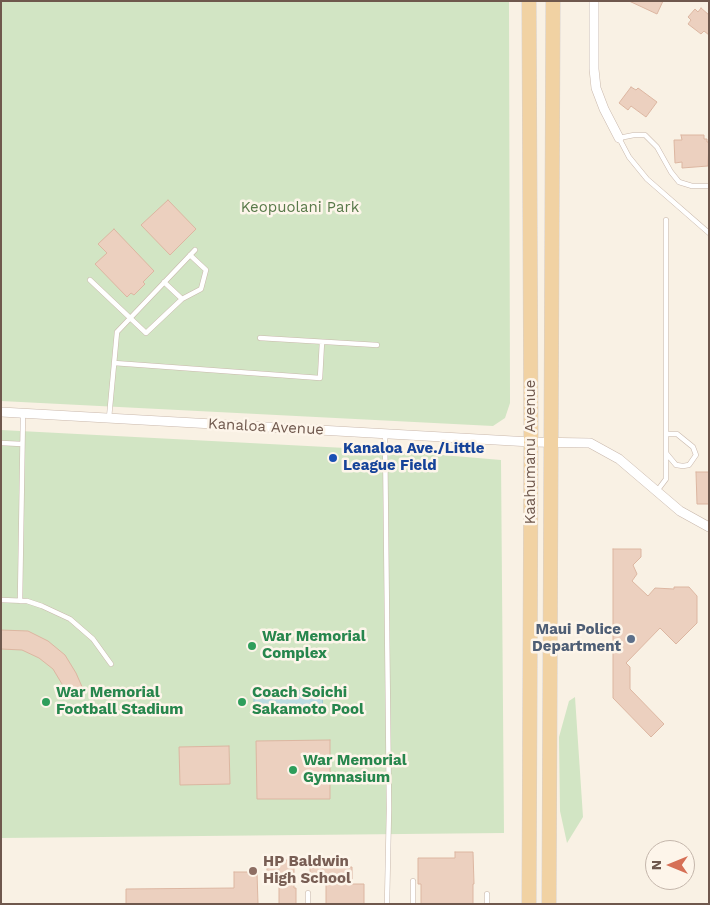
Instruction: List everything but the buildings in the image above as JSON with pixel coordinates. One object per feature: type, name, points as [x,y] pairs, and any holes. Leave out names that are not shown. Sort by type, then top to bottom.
[{"type":"main road","name":"Kaahumanu Avenue","points":[[529,1],[531,442],[529,904]]},
{"type":"main road","name":"Kaahumanu Avenue","points":[[549,904],[553,1]]},
{"type":"street","points":[[594,1],[594,69],[596,88],[604,109],[619,138]]},
{"type":"street","name":"Kanaloa Avenue","points":[[1,412],[531,442],[583,442],[597,446],[618,459],[680,511],[709,527]]},
{"type":"lane","points":[[709,186],[692,186],[679,182],[657,147],[645,135],[619,138],[629,157],[647,179],[709,234]]},
{"type":"lane","points":[[656,492],[666,479],[666,220]]},
{"type":"lane","points":[[109,418],[117,332],[195,250]]},
{"type":"lane","points":[[90,280],[129,319],[146,333],[182,299],[201,289],[206,270],[190,255]]},
{"type":"lane","points":[[164,282],[182,299]]},
{"type":"lane","points":[[260,338],[377,345]]},
{"type":"lane","points":[[114,363],[320,378],[322,342]]},
{"type":"lane","points":[[20,601],[23,414]]},
{"type":"lane","points":[[385,433],[389,809],[387,904]]},
{"type":"lane","points":[[666,434],[677,434],[693,447],[696,455],[690,465],[683,466],[676,465],[666,453]]},
{"type":"lane","points":[[1,443],[22,444]]},
{"type":"lane","points":[[1,600],[20,601],[42,606],[70,619],[93,639],[111,664]]},
{"type":"lane","points":[[413,881],[413,904]]},
{"type":"lane","points":[[308,893],[308,904]]},
{"type":"lane","points":[[487,894],[488,904]]},
{"type":"green space","name":"Keopuolani Park","points":[[1,1],[509,1],[510,403],[505,418],[493,426],[1,401]]},
{"type":"green space","name":"War Memorial Complex","points":[[1,430],[384,450],[501,460],[504,833],[1,838]]},
{"type":"green space","points":[[575,697],[583,817],[567,843],[560,811],[559,737],[569,701]]},
{"type":"water","points":[[322,690],[323,714],[254,715],[254,691]]},
{"type":"place","name":"Kanaloa Ave./Little League Field","points":[[333,458]]},
{"type":"place","name":"Maui Police Department","points":[[631,639]]},
{"type":"place","name":"War Memorial Complex","points":[[252,646]]},
{"type":"place","name":"War Memorial Football Stadium","points":[[46,702]]},
{"type":"place","name":"Coach Soichi Sakamoto Pool","points":[[242,702]]},
{"type":"place","name":"War Memorial Gymnasium","points":[[293,770]]},
{"type":"place","name":"HP Baldwin High School","points":[[253,871]]}]
